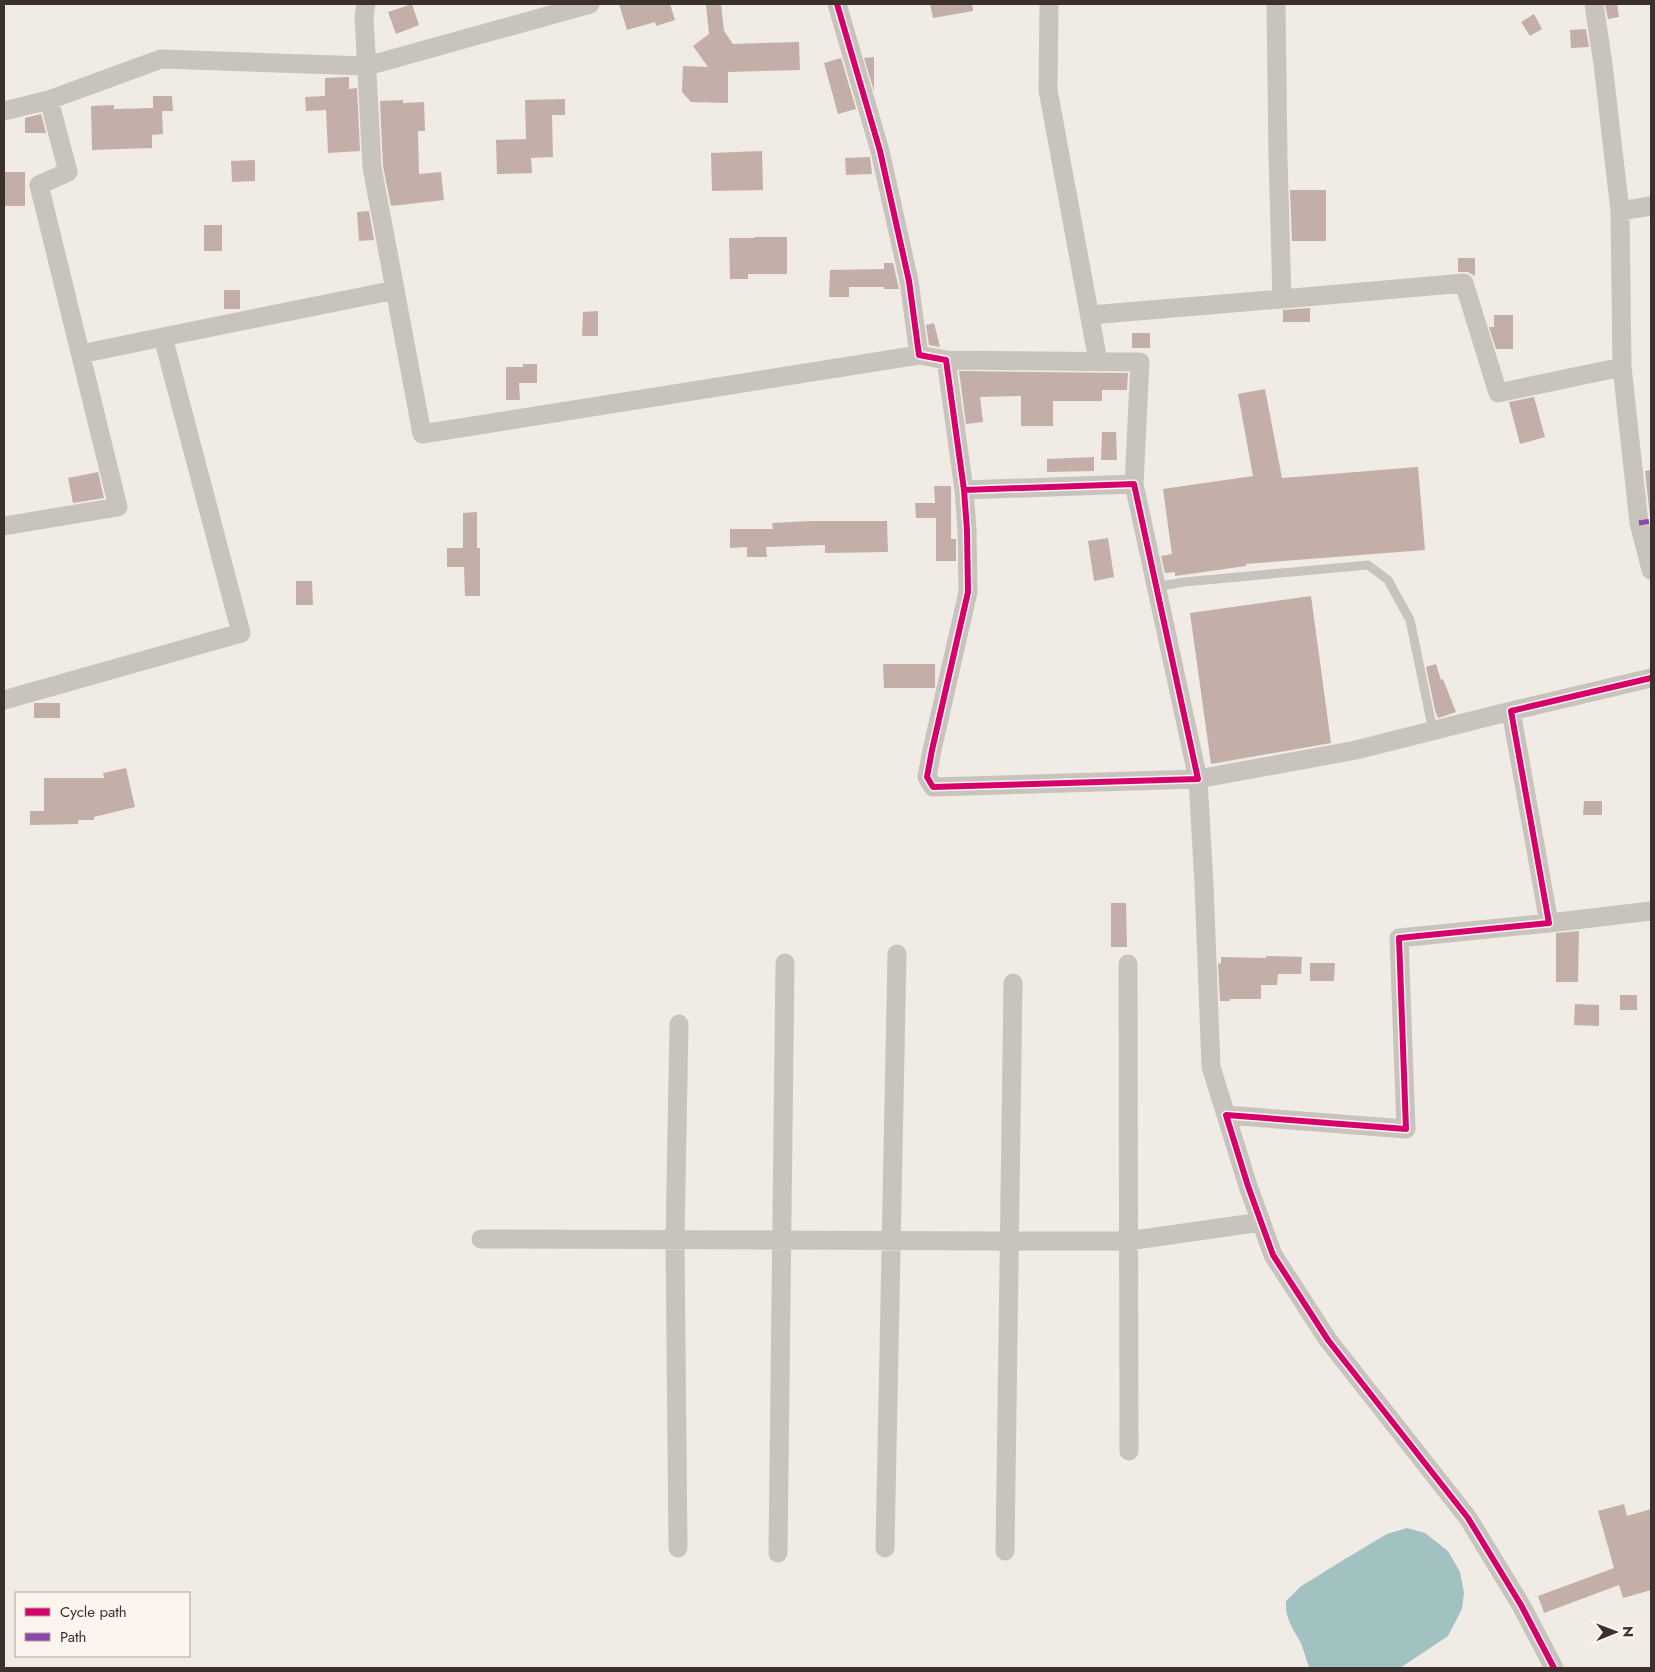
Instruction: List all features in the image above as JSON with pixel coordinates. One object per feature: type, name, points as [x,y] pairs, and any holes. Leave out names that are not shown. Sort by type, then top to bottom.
[{"type":"street","points":[[366,4],[364,16],[372,167],[422,434],[919,355],[946,360],[1140,362],[1134,484],[1198,779],[1211,1067],[1248,1186],[1273,1255],[1328,1340],[1468,1518],[1521,1606],[1554,1668]]},
{"type":"street","points":[[4,111],[49,100],[161,58],[367,66],[590,4]]},
{"type":"street","points":[[836,4],[880,151],[909,281],[919,355]]},
{"type":"street","points":[[1049,4],[1048,90],[1098,361]]},
{"type":"street","points":[[1276,4],[1282,299]]},
{"type":"street","points":[[1594,4],[1620,211],[1622,368],[1639,523],[1651,570]]},
{"type":"street","points":[[4,526],[118,507],[39,185],[68,172],[49,100]]},
{"type":"street","points":[[1620,211],[1651,206]]},
{"type":"street","points":[[1090,315],[1464,283],[1498,393],[1622,368]]},
{"type":"street","points":[[81,354],[395,290]]},
{"type":"street","points":[[4,700],[241,633],[163,337]]},
{"type":"street","points":[[946,360],[964,490],[968,592],[927,777],[933,787],[1198,779],[1356,750],[1651,678]]},
{"type":"street","points":[[964,490],[1134,484]]},
{"type":"street","points":[[1511,711],[1549,923]]},
{"type":"street","points":[[1226,1115],[1406,1129],[1399,938],[1651,911]]},
{"type":"street","points":[[884,1548],[897,954]]},
{"type":"street","points":[[778,1553],[785,963]]},
{"type":"street","points":[[1128,964],[1129,1452]]},
{"type":"street","points":[[1005,1552],[1014,983]]},
{"type":"street","points":[[678,1548],[675,1240],[679,1024]]},
{"type":"street","points":[[481,1239],[1128,1241],[1261,1222]]},
{"type":"lane","points":[[1156,587],[1184,582],[1368,565],[1388,580],[1410,620],[1433,731]]},
{"type":"water","points":[[1407,1528],[1425,1533],[1448,1551],[1460,1572],[1464,1593],[1462,1609],[1448,1636],[1400,1668],[1310,1668],[1302,1645],[1289,1621],[1286,1612],[1286,1601],[1300,1587],[1345,1559],[1387,1534]]},
{"type":"building","points":[[412,4],[419,25],[396,34],[388,12]]},
{"type":"building","points":[[619,4],[670,4],[675,20],[656,26],[655,22],[627,30]]},
{"type":"building","points":[[706,4],[721,4],[724,31],[733,44],[799,42],[800,70],[728,72],[728,103],[691,102],[682,92],[683,66],[708,67],[693,46],[709,34]]},
{"type":"building","points":[[930,4],[972,4],[973,11],[933,18]]},
{"type":"building","points":[[1605,4],[1617,4],[1619,17],[1608,19]]},
{"type":"building","points":[[1534,14],[1542,29],[1530,36],[1521,22]]},
{"type":"building","points":[[1586,29],[1589,47],[1571,48],[1570,30]]},
{"type":"building","points":[[874,57],[874,91],[864,58]]},
{"type":"building","points":[[841,58],[856,109],[838,114],[824,63]]},
{"type":"building","points":[[349,77],[349,89],[357,88],[360,151],[328,153],[326,110],[306,111],[305,97],[325,96],[325,78]]},
{"type":"building","points":[[153,96],[172,96],[173,111],[162,111],[163,134],[152,135],[152,148],[92,150],[91,106],[114,105],[114,109],[153,108]]},
{"type":"building","points":[[565,99],[565,115],[552,115],[553,157],[531,158],[532,173],[497,174],[496,140],[526,139],[525,100]]},
{"type":"building","points":[[403,100],[403,103],[424,102],[425,131],[418,131],[419,174],[441,172],[444,200],[391,206],[383,166],[380,101]]},
{"type":"building","points":[[41,114],[46,133],[25,133],[25,118]]},
{"type":"building","points":[[762,151],[763,190],[712,191],[711,153]]},
{"type":"building","points":[[870,157],[872,174],[846,175],[845,158]]},
{"type":"building","points":[[255,160],[255,181],[232,182],[231,161]]},
{"type":"building","points":[[5,172],[25,172],[25,206],[5,206]]},
{"type":"building","points":[[1290,190],[1326,190],[1326,241],[1292,241]]},
{"type":"building","points":[[369,211],[374,240],[359,241],[357,212]]},
{"type":"building","points":[[204,225],[222,225],[222,251],[204,251]]},
{"type":"building","points":[[787,237],[787,274],[748,274],[748,279],[730,279],[729,238]]},
{"type":"building","points":[[1458,258],[1475,258],[1475,276],[1468,272],[1458,272]]},
{"type":"building","points":[[884,263],[893,263],[899,289],[849,287],[849,297],[829,297],[830,270],[884,269]]},
{"type":"building","points":[[224,290],[240,290],[240,309],[224,309]]},
{"type":"building","points":[[1310,308],[1310,322],[1283,322],[1283,310]]},
{"type":"building","points":[[598,311],[598,336],[582,336],[583,312]]},
{"type":"building","points":[[1494,315],[1513,315],[1513,349],[1496,349],[1489,327],[1494,327]]},
{"type":"building","points":[[934,323],[940,347],[929,345],[926,325]]},
{"type":"building","points":[[1132,333],[1150,333],[1150,348],[1132,348]]},
{"type":"building","points":[[523,364],[537,364],[537,383],[519,383],[520,400],[506,400],[506,367],[523,367]]},
{"type":"building","points":[[959,371],[1128,373],[1127,390],[1102,390],[1102,401],[1053,401],[1053,426],[1021,426],[1021,396],[980,397],[983,422],[966,424]]},
{"type":"building","points":[[1265,389],[1282,478],[1418,467],[1425,550],[1246,564],[1246,566],[1175,576],[1175,572],[1165,573],[1161,556],[1172,554],[1163,489],[1253,476],[1238,394]]},
{"type":"building","points":[[1534,397],[1545,437],[1520,444],[1509,402]]},
{"type":"building","points":[[1102,432],[1116,432],[1117,460],[1101,460]]},
{"type":"building","points":[[1094,457],[1094,471],[1047,472],[1047,459]]},
{"type":"building","points":[[1651,470],[1651,517],[1650,517],[1645,471]]},
{"type":"building","points":[[98,472],[104,498],[73,503],[68,478]]},
{"type":"building","points":[[934,486],[951,486],[951,539],[956,539],[956,561],[936,561],[936,518],[916,518],[915,503],[935,503]]},
{"type":"building","points":[[477,512],[477,548],[480,548],[480,596],[465,596],[464,567],[447,567],[447,548],[463,548],[463,513]]},
{"type":"building","points":[[887,521],[888,552],[825,553],[825,545],[766,547],[767,557],[747,557],[747,547],[730,548],[730,529],[773,529],[772,523]]},
{"type":"building","points":[[1108,538],[1114,577],[1094,581],[1088,541]]},
{"type":"building","points":[[296,581],[312,581],[313,605],[296,605]]},
{"type":"building","points":[[1311,596],[1331,743],[1211,764],[1190,613]]},
{"type":"building","points":[[883,664],[935,664],[935,688],[884,688]]},
{"type":"building","points":[[1436,664],[1441,680],[1443,679],[1456,712],[1438,718],[1426,667]]},
{"type":"building","points":[[34,703],[60,703],[60,718],[34,718]]},
{"type":"building","points":[[126,768],[135,807],[94,817],[94,820],[78,820],[78,824],[30,825],[30,811],[44,811],[44,778],[104,778],[103,773]]},
{"type":"building","points":[[1584,801],[1602,801],[1602,815],[1583,815]]},
{"type":"building","points":[[1111,903],[1126,903],[1127,947],[1111,947]]},
{"type":"building","points":[[1579,931],[1578,982],[1556,982],[1556,933]]},
{"type":"building","points":[[1266,956],[1302,957],[1301,974],[1278,974],[1277,985],[1261,985],[1261,999],[1230,999],[1230,1001],[1220,1001],[1218,963],[1221,964],[1221,957],[1266,958]]},
{"type":"building","points":[[1310,963],[1335,963],[1334,981],[1310,981]]},
{"type":"building","points":[[1620,995],[1637,995],[1637,1010],[1620,1010]]},
{"type":"building","points":[[1575,1004],[1599,1005],[1599,1026],[1574,1025]]},
{"type":"building","points":[[1624,1504],[1627,1516],[1651,1509],[1651,1590],[1623,1598],[1619,1585],[1544,1613],[1538,1596],[1614,1568],[1598,1511]]},
{"type":"marked path","points":[[1639,523],[1651,521]]},
{"type":"cycle path","points":[[837,4],[880,151],[909,281],[919,355],[946,360],[964,490],[968,592],[927,777],[933,787],[1198,779],[1134,484],[964,490]]},
{"type":"cycle path","points":[[1554,1668],[1521,1605],[1468,1518],[1328,1340],[1273,1255],[1248,1186],[1226,1115],[1406,1129],[1399,938],[1549,923],[1511,711],[1651,678]]}]
